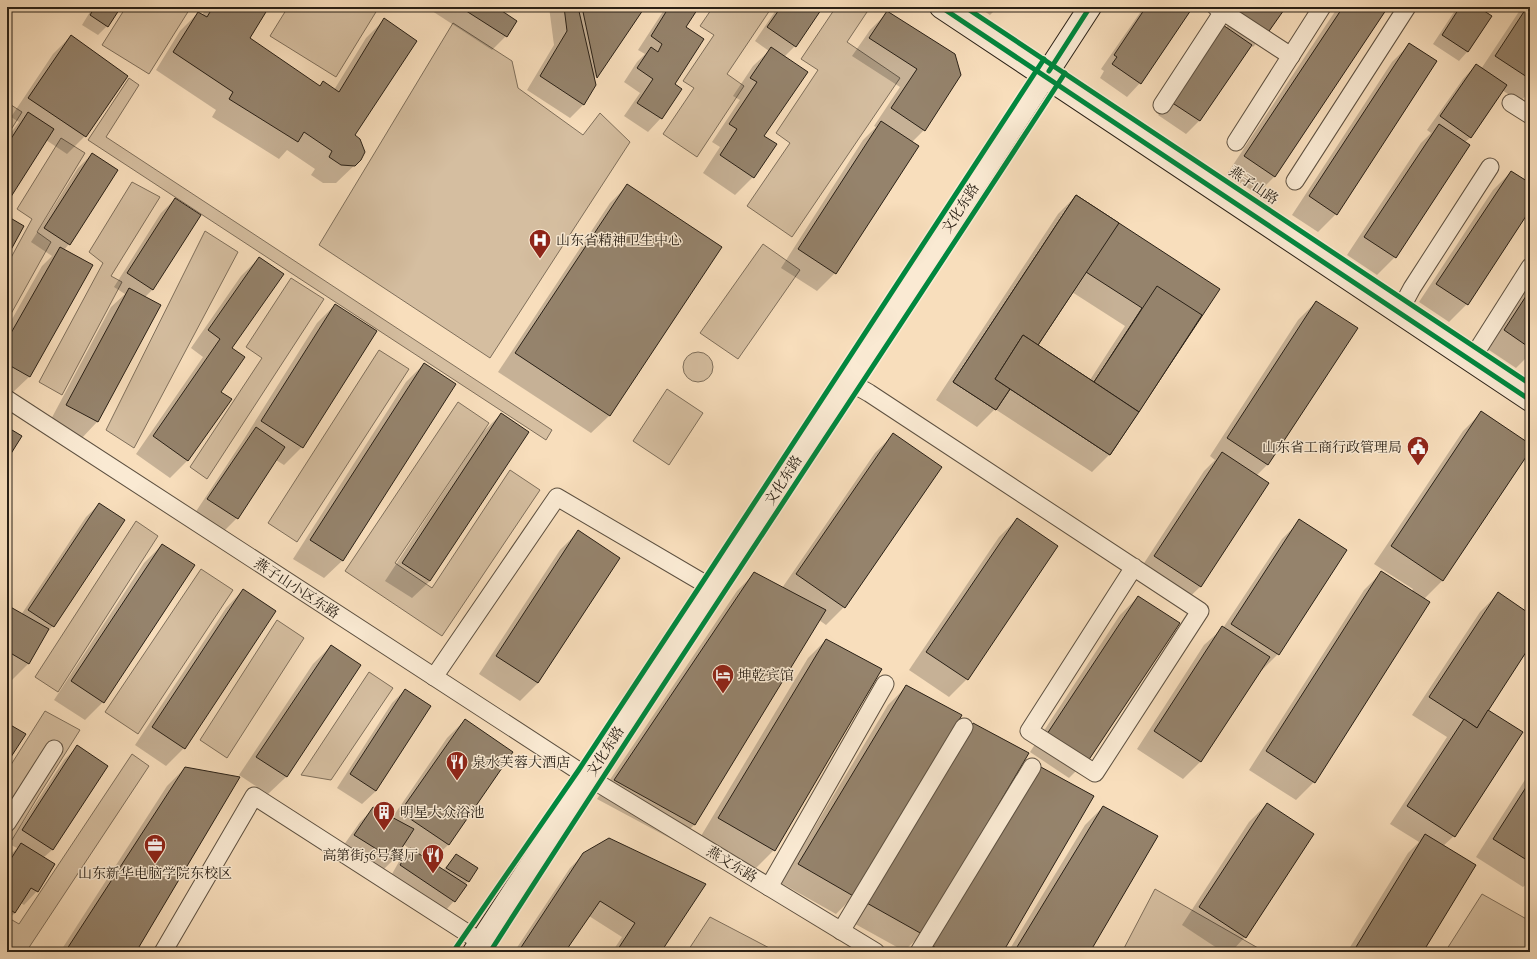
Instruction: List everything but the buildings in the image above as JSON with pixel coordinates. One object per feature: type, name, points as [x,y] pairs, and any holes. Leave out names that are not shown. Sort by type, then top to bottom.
[{"type":"street","name":"燕子山路","points":[[941,7],[1049,71],[1405,301],[1530,384]]},
{"type":"street","name":"燕子山路","points":[[965,7],[1049,71],[1530,400]]},
{"type":"street","name":"文化东路","points":[[477,947],[848,381],[1090,7]]},
{"type":"street","points":[[1236,142],[1322,7]]},
{"type":"street","points":[[1295,181],[1407,7]]},
{"type":"street","points":[[1162,104],[1222,8],[1291,56]]},
{"type":"street","points":[[1511,103],[1530,115]]},
{"type":"street","points":[[1405,301],[1490,167]]},
{"type":"street","points":[[1478,349],[1530,267]]},
{"type":"street","points":[[848,381],[869,393],[1134,567],[1200,611],[1095,774],[1029,731],[1134,567]]},
{"type":"street","name":"燕子山小区东路","points":[[7,399],[588,777]]},
{"type":"street","points":[[434,677],[557,497],[712,588]]},
{"type":"street","points":[[769,887],[885,684]]},
{"type":"street","points":[[841,931],[964,727]]},
{"type":"street","points":[[7,823],[54,749]]},
{"type":"street","points":[[919,952],[1032,767]]},
{"type":"street","name":"燕文东路","points":[[588,777],[876,952]]},
{"type":"street","points":[[163,952],[254,796],[477,947]]},
{"type":"shaded area","points":[[126,7],[191,7],[149,74],[102,45]]},
{"type":"shaded area","points":[[288,7],[379,7],[336,77],[270,36]]},
{"type":"shaded area","points":[[713,7],[772,7],[727,74],[744,86],[697,157],[663,134],[694,88],[683,81],[714,35],[700,26]]},
{"type":"shaded area","points":[[836,7],[866,7],[869,9],[847,42],[900,78],[792,237],[747,206],[790,143],[776,133],[818,70],[801,59]]},
{"type":"shaded area","points":[[453,23],[512,61],[518,88],[583,135],[600,113],[630,142],[490,358],[319,245]]},
{"type":"shaded area","points":[[129,78],[139,85],[106,137],[552,430],[546,440],[88,140]]},
{"type":"shaded area","points":[[8,103],[22,112],[7,136],[7,104]]},
{"type":"shaded area","points":[[61,138],[85,153],[37,232],[51,242],[7,321],[7,265],[32,219],[17,209]]},
{"type":"shaded area","points":[[132,182],[160,197],[111,276],[122,282],[62,395],[39,382],[103,263],[89,252]]},
{"type":"shaded area","points":[[205,231],[238,252],[134,448],[106,430]]},
{"type":"shaded area","points":[[763,244],[800,270],[738,359],[700,333]]},
{"type":"shaded area","points":[[291,278],[324,299],[207,479],[190,467],[262,358],[246,347]]},
{"type":"shaded area","points":[[379,350],[409,369],[297,542],[268,523]]},
{"type":"shaded area","points":[[698,352],[709,356],[713,367],[709,378],[698,382],[687,378],[683,367],[687,356]]},
{"type":"shaded area","points":[[667,389],[703,413],[669,465],[633,441]]},
{"type":"shaded area","points":[[458,402],[489,423],[395,563],[432,588],[510,470],[540,490],[442,636],[345,571]]},
{"type":"shaded area","points":[[136,521],[158,536],[58,692],[35,677]]},
{"type":"shaded area","points":[[201,569],[233,590],[138,734],[105,712]]},
{"type":"shaded area","points":[[277,620],[304,638],[227,758],[200,740]]},
{"type":"shaded area","points":[[369,672],[393,688],[331,780],[301,775]]},
{"type":"shaded area","points":[[45,711],[80,730],[7,848],[7,771]]},
{"type":"shaded area","points":[[132,754],[149,766],[26,952],[7,952],[7,917],[19,924]]},
{"type":"shaded area","points":[[1155,889],[1265,952],[1122,952]]},
{"type":"shaded area","points":[[1482,894],[1530,921],[1530,952],[1445,952]]},
{"type":"shaded area","points":[[710,917],[777,952],[687,952]]},
{"type":"cycle path","points":[[941,7],[1530,400]]},
{"type":"cycle path","points":[[965,7],[1530,384]]},
{"type":"cycle path","points":[[1049,71],[1090,7]]},
{"type":"cycle path","points":[[453,952],[578,771],[1044,59]]},
{"type":"cycle path","points":[[490,952],[1065,73]]},
{"type":"place","name":"山东省精神卫生中心","points":[[540,260]]},
{"type":"place","name":"山东省工商行政管理局","points":[[1418,466]]},
{"type":"place","name":"坤乾宾馆","points":[[723,694]]},
{"type":"place","name":"泉水芙蓉大酒店","points":[[457,782]]},
{"type":"place","name":"明星大众浴池","points":[[384,832]]},
{"type":"place","name":"山东新华电脑学院东校区","points":[[155,864]]},
{"type":"place","name":"高第街56号餐厅","points":[[433,874]]}]
